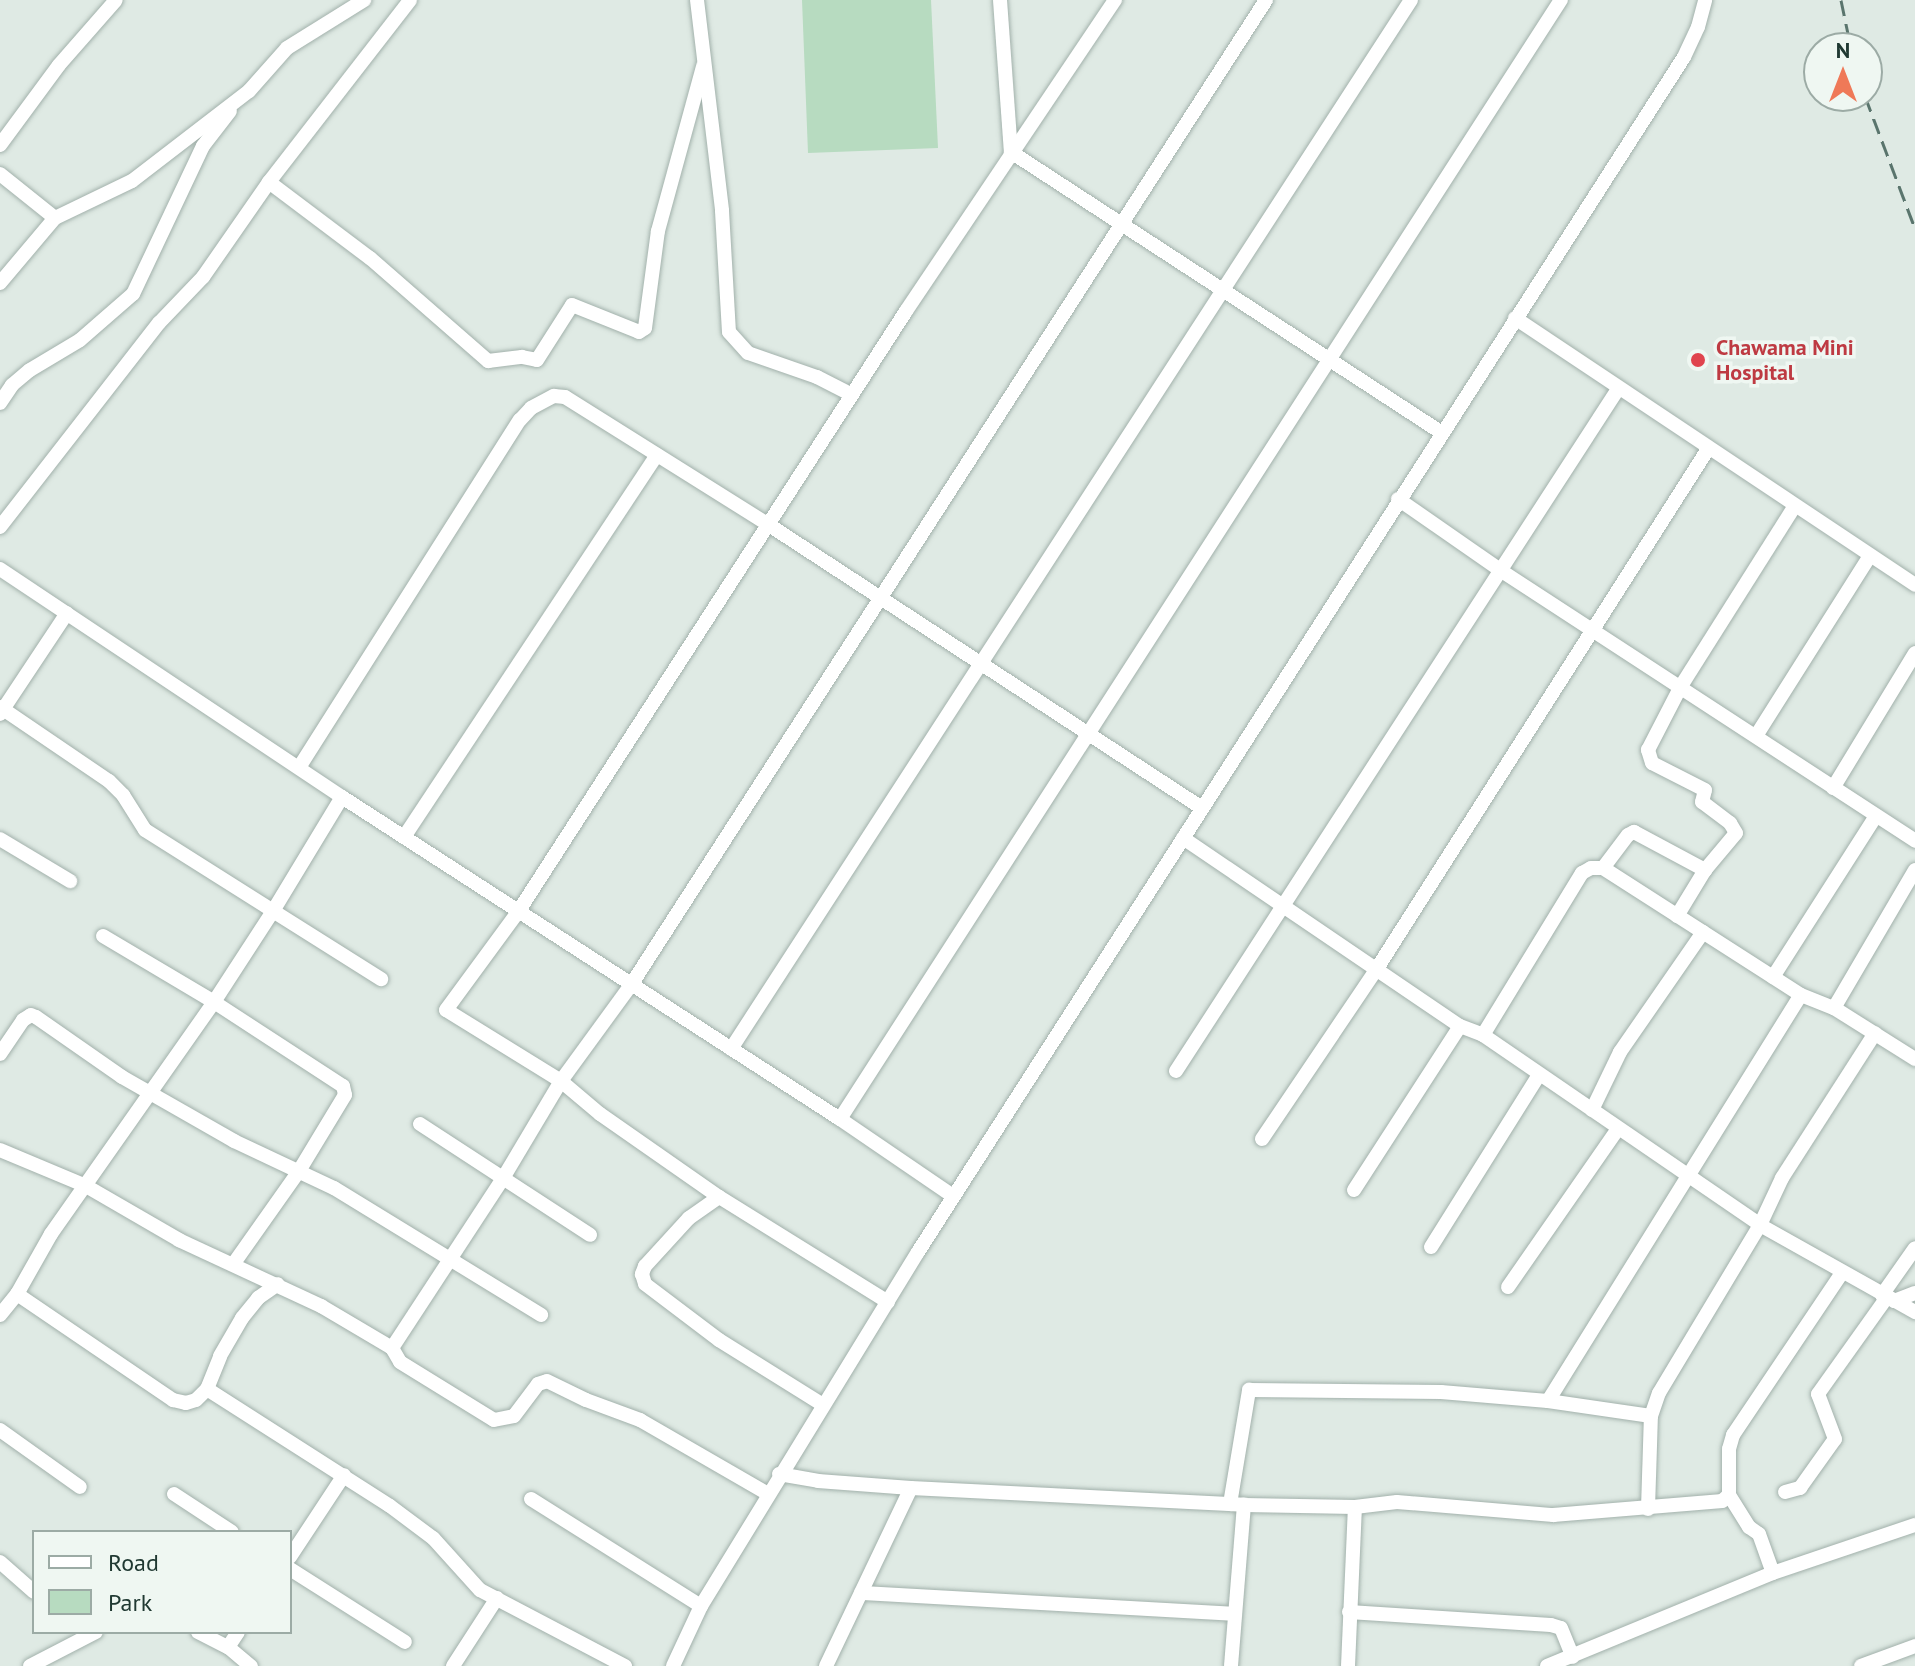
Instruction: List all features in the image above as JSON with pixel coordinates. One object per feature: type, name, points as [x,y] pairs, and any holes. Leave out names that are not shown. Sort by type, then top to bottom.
[{"type":"street","points":[[0,145],[59,65],[116,0]]},
{"type":"street","points":[[0,403],[12,385],[30,370],[80,340],[133,294],[203,146],[237,101],[287,48],[364,0]]},
{"type":"street","points":[[0,527],[159,323],[203,277],[269,182],[410,0]]},
{"type":"street","points":[[697,0],[722,211],[729,332],[748,353],[817,377],[852,395]]},
{"type":"street","points":[[1000,0],[1011,152]]},
{"type":"street","points":[[888,1302],[719,1197],[600,1114],[561,1081],[446,1010],[518,912],[1011,152],[1115,0]]},
{"type":"street","points":[[392,1348],[502,1180],[561,1081],[631,985],[1266,0]]},
{"type":"street","points":[[731,1049],[1411,0]]},
{"type":"street","points":[[840,1119],[1084,735],[1330,361],[1561,0]]},
{"type":"street","points":[[673,1666],[701,1606],[779,1474],[953,1196],[1684,57],[1698,27],[1705,0]]},
{"type":"street","points":[[269,182],[370,258],[488,361],[522,357],[537,360],[572,305],[639,332],[645,328],[658,231],[703,66]]},
{"type":"street","points":[[0,283],[55,218],[132,181],[237,101]]},
{"type":"street","points":[[1011,152],[1442,433]]},
{"type":"street","points":[[0,174],[55,218]]},
{"type":"street","points":[[1515,318],[1915,585]]},
{"type":"street","points":[[1176,1071],[1618,389]]},
{"type":"street","points":[[300,766],[531,408],[554,396],[565,397],[769,525],[1084,735],[1202,808]]},
{"type":"street","points":[[1262,1139],[1376,970],[1708,449]]},
{"type":"street","points":[[404,837],[657,455]]},
{"type":"street","points":[[1398,499],[1500,570],[1910,838],[1915,821]]},
{"type":"street","points":[[1677,916],[1705,870],[1736,833],[1730,823],[1702,802],[1705,790],[1648,758],[1648,750],[1681,686],[1795,506]]},
{"type":"street","points":[[1756,736],[1870,556]]},
{"type":"street","points":[[0,569],[300,766],[342,797],[840,1119],[953,1196]]},
{"type":"street","points":[[67,613],[1,710],[109,781],[123,795],[145,830],[381,979]]},
{"type":"street","points":[[1833,788],[1915,653]]},
{"type":"street","points":[[0,1315],[17,1294],[51,1234],[214,1002],[342,797]]},
{"type":"street","points":[[1773,977],[1876,816]]},
{"type":"street","points":[[1603,868],[1628,835],[1634,832],[1705,870]]},
{"type":"street","points":[[1183,838],[1460,1026],[1483,1035],[1760,1225],[1915,1312]]},
{"type":"street","points":[[0,839],[70,881]]},
{"type":"street","points":[[1483,1035],[1582,873],[1591,868],[1603,868],[1801,995],[1834,1008],[1915,1059]]},
{"type":"street","points":[[1834,1008],[1915,870]]},
{"type":"street","points":[[1592,1110],[1703,932]]},
{"type":"street","points":[[103,936],[214,1002],[343,1086],[345,1095],[299,1171],[234,1263]]},
{"type":"street","points":[[1548,1401],[1685,1175],[1801,995]]},
{"type":"street","points":[[0,1054],[23,1020],[31,1015],[122,1077],[150,1090],[234,1141],[347,1196],[541,1315]]},
{"type":"street","points":[[1354,1190],[1460,1026]]},
{"type":"street","points":[[1648,1509],[1651,1416],[1659,1393],[1760,1225],[1782,1178],[1875,1033]]},
{"type":"street","points":[[1431,1247],[1539,1075]]},
{"type":"street","points":[[420,1124],[590,1235]]},
{"type":"street","points":[[1508,1287],[1618,1129]]},
{"type":"street","points":[[0,1150],[86,1186],[179,1240],[278,1284],[392,1348],[400,1362],[494,1420],[514,1416],[538,1384],[555,1383],[586,1400],[640,1420],[768,1494]]},
{"type":"street","points":[[719,1197],[689,1218],[645,1266],[642,1274],[645,1284],[719,1340],[823,1405]]},
{"type":"street","points":[[1785,1492],[1800,1488],[1835,1439],[1818,1394],[1888,1297],[1915,1248]]},
{"type":"street","points":[[1773,1573],[1759,1534],[1749,1527],[1729,1495],[1730,1441],[1842,1273]]},
{"type":"street","points":[[17,1294],[173,1400],[186,1403],[196,1400],[207,1389],[220,1356],[242,1318],[258,1298],[278,1284]]},
{"type":"street","points":[[1888,1297],[1915,1293]]},
{"type":"street","points":[[207,1389],[344,1475],[433,1538],[466,1578],[497,1598],[625,1666]]},
{"type":"street","points":[[1231,1666],[1237,1505],[1249,1390],[1410,1391],[1548,1401],[1651,1416]]},
{"type":"street","points":[[0,1430],[80,1487]]},
{"type":"street","points":[[779,1474],[818,1481],[911,1488],[1237,1505],[1355,1507],[1397,1502],[1553,1515],[1722,1501],[1729,1495]]},
{"type":"street","points":[[292,1554],[344,1475]]},
{"type":"street","points":[[826,1666],[911,1488]]},
{"type":"street","points":[[174,1494],[229,1530]]},
{"type":"street","points":[[531,1499],[701,1606]]},
{"type":"street","points":[[1348,1666],[1355,1507]]},
{"type":"street","points":[[1547,1666],[1773,1573],[1915,1525]]},
{"type":"street","points":[[0,1562],[32,1590]]},
{"type":"street","points":[[292,1570],[405,1642]]},
{"type":"street","points":[[861,1593],[1234,1614]]},
{"type":"street","points":[[453,1666],[497,1598]]},
{"type":"street","points":[[1349,1612],[1551,1625],[1561,1628],[1573,1657]]},
{"type":"street","points":[[30,1666],[92,1634]]},
{"type":"street","points":[[202,1634],[228,1647],[251,1666]]},
{"type":"street","points":[[228,1647],[237,1634]]},
{"type":"street","points":[[1861,1666],[1915,1646]]},
{"type":"green space","points":[[802,0],[931,0],[938,148],[808,153]]},
{"type":"railway","points":[[1841,0],[1848,32]]},
{"type":"railway","points":[[1871,112],[1915,228]]},
{"type":"place","name":"Chawama Mini Hospital","points":[[1698,360]]}]
